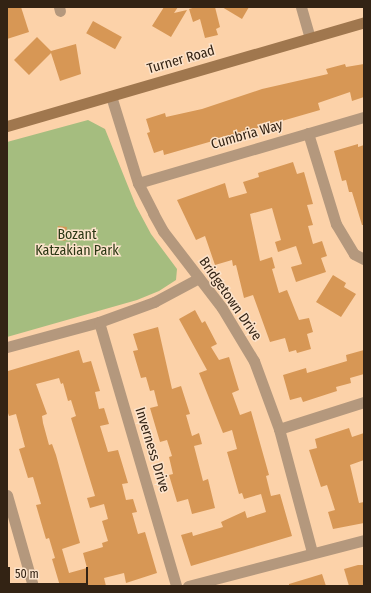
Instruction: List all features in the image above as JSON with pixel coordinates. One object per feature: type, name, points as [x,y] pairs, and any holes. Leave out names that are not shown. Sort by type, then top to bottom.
[{"type":"main road","name":"Turner Road","points":[[7,126],[364,22]]},
{"type":"street","points":[[302,7],[310,38]]},
{"type":"street","name":"Bridgetown Drive","points":[[111,96],[138,182],[163,231],[199,278],[244,342],[254,361],[279,429],[312,552]]},
{"type":"street","name":"Cumbria Way","points":[[138,182],[364,117]]},
{"type":"street","points":[[308,133],[336,224],[354,254],[364,259]]},
{"type":"street","points":[[7,347],[99,322],[154,302],[199,278]]},
{"type":"street","name":"Inverness Drive","points":[[99,322],[176,586]]},
{"type":"street","points":[[279,429],[364,402]]},
{"type":"street","points":[[7,495],[33,586]]},
{"type":"street","points":[[188,586],[312,552],[364,540]]},
{"type":"green space","name":"Bozant Katzakian Park","points":[[88,120],[105,129],[136,206],[151,234],[177,269],[176,280],[159,291],[137,300],[7,337],[7,142]]},
{"type":"building","points":[[7,7],[21,7],[29,32],[7,39]]},
{"type":"building","points":[[164,7],[178,7],[174,13],[187,10],[171,37],[152,26]]},
{"type":"building","points":[[196,7],[215,7],[220,27],[216,29],[218,35],[205,38],[200,19],[193,22],[189,9]]},
{"type":"building","points":[[222,7],[249,7],[242,19]]},
{"type":"building","points":[[93,21],[122,37],[115,49],[86,33]]},
{"type":"building","points":[[37,37],[51,51],[76,44],[81,74],[60,81],[51,53],[29,75],[14,60]]},
{"type":"building","points":[[345,64],[346,67],[364,64],[364,97],[352,101],[350,92],[318,103],[320,110],[164,155],[163,150],[154,153],[147,133],[150,132],[146,119],[165,113],[166,117],[202,109],[262,89],[328,74],[326,69]]},
{"type":"building","points":[[358,144],[358,147],[364,145],[364,225],[362,225],[352,192],[349,192],[346,180],[342,181],[334,151]]},
{"type":"building","points":[[293,162],[297,174],[304,172],[313,204],[307,205],[313,225],[308,226],[313,244],[322,241],[327,256],[321,258],[326,272],[296,282],[291,267],[302,264],[296,246],[278,252],[275,242],[281,240],[272,208],[250,214],[260,261],[272,257],[275,268],[272,269],[279,293],[287,290],[299,320],[309,318],[313,332],[307,334],[311,349],[297,353],[296,350],[289,352],[285,338],[270,342],[253,295],[244,298],[236,265],[233,266],[232,260],[215,265],[205,236],[196,240],[177,200],[225,183],[229,198],[247,193],[243,182],[259,177],[258,173]]},
{"type":"building","points":[[58,226],[67,227],[65,241],[57,240]]},
{"type":"building","points":[[333,275],[346,283],[344,287],[356,294],[341,317],[316,302]]},
{"type":"building","points":[[195,310],[202,323],[205,321],[217,344],[211,347],[219,360],[229,357],[239,390],[232,393],[240,415],[251,411],[269,475],[266,476],[271,496],[280,494],[292,536],[191,566],[181,535],[192,532],[193,536],[223,527],[221,522],[245,511],[247,518],[266,512],[261,494],[244,499],[242,493],[239,494],[227,452],[237,449],[232,430],[223,433],[199,373],[207,370],[179,319]]},
{"type":"building","points":[[158,327],[172,389],[181,386],[190,414],[186,415],[192,436],[199,433],[202,444],[194,446],[203,481],[208,479],[215,508],[192,514],[188,499],[177,502],[169,475],[173,474],[169,457],[172,456],[167,440],[160,442],[150,408],[158,406],[154,390],[150,391],[146,377],[141,378],[133,351],[138,350],[133,334]]},
{"type":"building","points":[[79,350],[83,363],[91,361],[100,391],[95,392],[99,409],[104,408],[109,424],[100,426],[108,452],[118,450],[128,483],[122,484],[126,500],[133,499],[137,512],[132,513],[138,534],[145,532],[157,573],[126,583],[124,573],[104,578],[106,586],[60,586],[52,559],[55,558],[49,538],[46,539],[36,505],[41,504],[33,477],[28,478],[19,449],[25,447],[16,414],[9,416],[7,410],[8,371]],"holes":[[[59,378],[61,384],[63,383],[68,401],[71,400],[76,416],[71,418],[95,496],[87,498],[90,508],[104,504],[108,519],[102,521],[108,541],[102,543],[103,547],[83,553],[87,568],[69,573],[62,549],[80,543],[56,455],[52,444],[49,445],[42,416],[47,414],[36,384]]]},
{"type":"building","points":[[364,350],[364,374],[350,378],[351,383],[336,387],[337,391],[303,402],[301,397],[290,400],[283,375],[306,368],[307,373],[347,361],[346,355]]},
{"type":"building","points":[[349,428],[352,437],[364,433],[364,460],[350,465],[359,503],[364,502],[364,523],[333,529],[328,512],[335,510],[327,485],[321,487],[309,450],[317,448],[315,439]]},
{"type":"building","points":[[364,565],[364,586],[349,586],[344,569]]},
{"type":"building","points":[[322,574],[326,586],[289,586],[289,584]]}]
